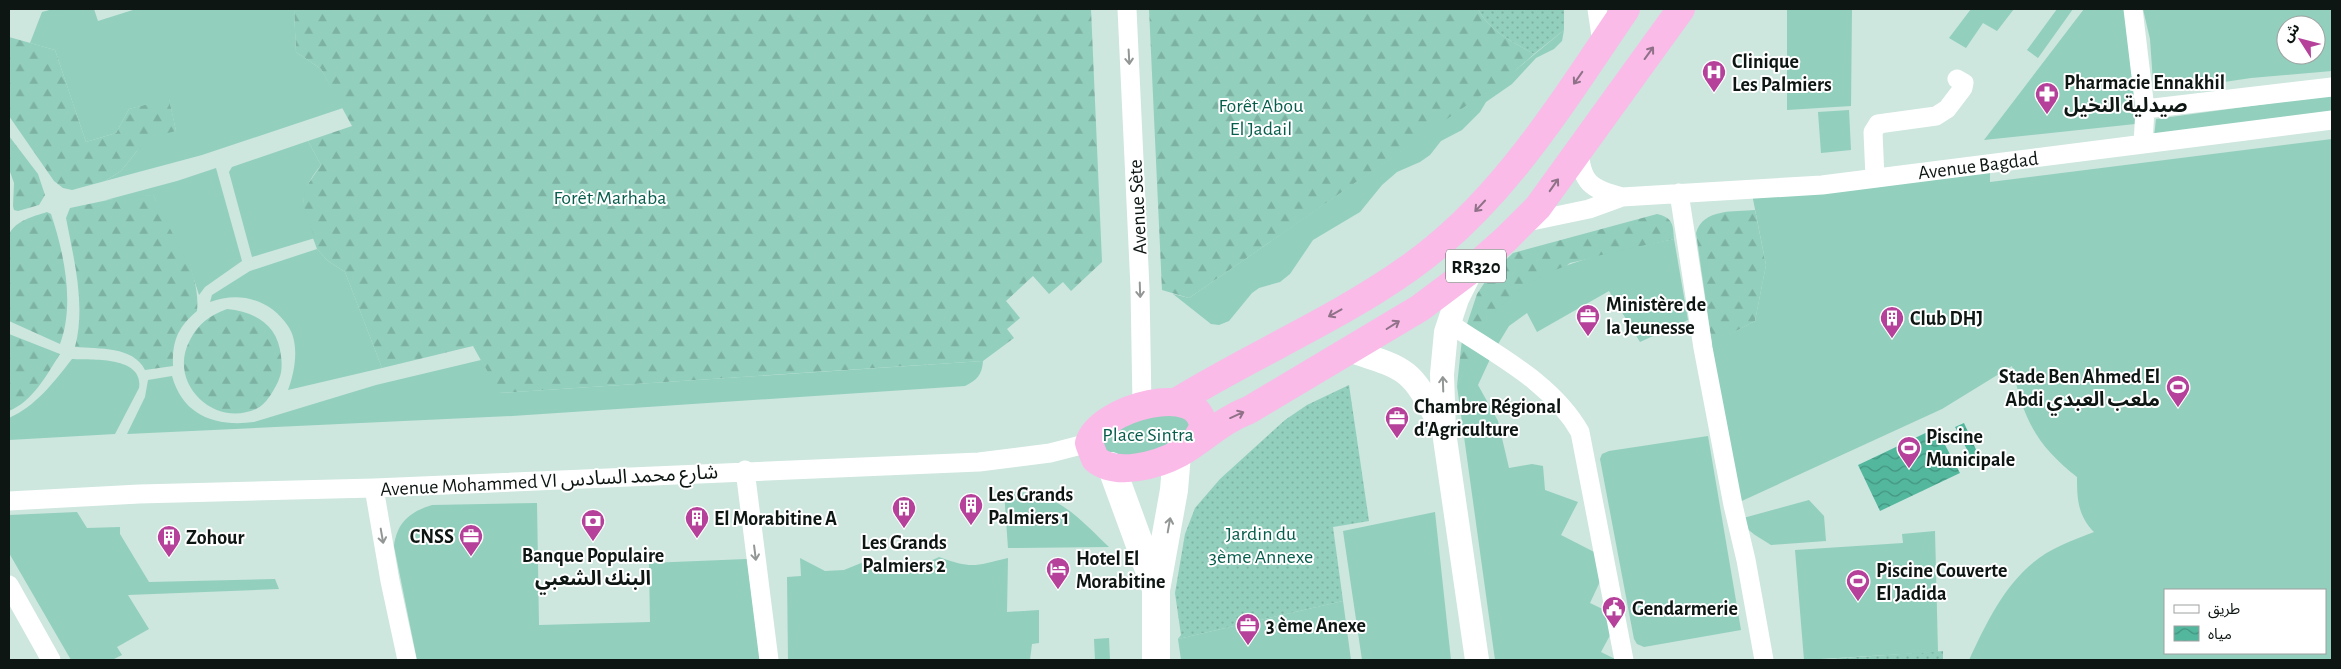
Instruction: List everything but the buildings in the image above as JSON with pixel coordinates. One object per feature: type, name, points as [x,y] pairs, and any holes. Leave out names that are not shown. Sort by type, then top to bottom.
[{"type":"highway","name":"RR320","points":[[1089,443],[1095,431],[1107,421],[1142,406],[1176,402],[1218,376],[1347,307],[1410,268],[1461,225],[1497,188],[1526,151],[1626,9]]},
{"type":"highway","name":"RR320","points":[[1111,466],[1140,466],[1186,447],[1234,416],[1249,410],[1420,308],[1472,269],[1538,207],[1681,9]]},
{"type":"highway","points":[[1176,402],[1189,405],[1201,416],[1203,428],[1186,447]]},
{"type":"highway","points":[[1089,443],[1095,459],[1111,466]]},
{"type":"main road","points":[[1156,660],[1156,590],[1174,490],[1186,447]]},
{"type":"main road","points":[[1111,466],[1156,590]]},
{"type":"street","name":"Avenue Sète","points":[[1127,9],[1140,278],[1142,406]]},
{"type":"street","points":[[1597,9],[1602,44]]},
{"type":"street","points":[[2133,9],[2145,109],[2143,144]]},
{"type":"street","points":[[1875,178],[1873,132],[1878,124],[1936,116],[1947,109],[1963,88],[1964,83],[1957,79]]},
{"type":"street","points":[[2145,109],[2332,87]]},
{"type":"street","name":"Avenue Bagdad","points":[[1622,197],[1822,185],[2332,120]]},
{"type":"street","points":[[1579,149],[1580,168],[1589,184],[1602,192],[1622,197]]},
{"type":"street","points":[[1679,193],[1703,348],[1733,505],[1746,560],[1764,660]]},
{"type":"street","points":[[1522,223],[1589,209],[1622,197]]},
{"type":"street","points":[[1472,269],[1449,323],[1444,348],[1442,374],[1444,432],[1477,660]]},
{"type":"street","points":[[1449,323],[1498,354],[1545,391],[1571,417],[1580,432],[1624,660]]},
{"type":"street","points":[[1352,350],[1388,362],[1408,374],[1422,391],[1444,432]]},
{"type":"street","name":"Avenue Mohammed VI شارع محمد السادس","points":[[9,501],[139,494],[374,488],[745,470],[980,462],[1050,453],[1089,443]]},
{"type":"street","points":[[745,470],[769,660]]},
{"type":"street","points":[[374,488],[406,660]]},
{"type":"street","points":[[9,584],[51,660]]},
{"type":"green space","points":[[53,9],[94,9],[98,21],[136,9],[294,9],[296,52],[321,69],[343,108],[202,155],[105,181],[121,171],[137,151],[155,136],[176,131],[169,99],[129,109],[116,133],[86,142],[55,50],[30,43],[42,12]]},
{"type":"green space","name":"Forêt Marhaba","points":[[294,9],[1091,9],[1102,262],[1071,291],[1063,282],[1049,294],[1033,276],[1006,301],[1020,318],[1007,329],[1014,338],[983,361],[499,393],[473,346],[382,368],[345,272],[328,261],[317,249],[303,211],[304,190],[321,165],[308,141],[352,126],[321,69],[296,52]]},
{"type":"green space","name":"Forêt Abou El Jadail","points":[[1149,9],[1478,9],[1488,24],[1495,30],[1534,54],[1507,78],[1189,298],[1162,290]]},
{"type":"green space","points":[[1478,9],[1564,9],[1564,30],[1534,54],[1495,30],[1488,24]]},
{"type":"green space","points":[[1787,9],[1852,9],[1851,106],[1787,110]]},
{"type":"green space","points":[[1971,9],[2014,9],[1997,31],[1983,23],[1966,48],[1949,38]]},
{"type":"green space","points":[[2057,9],[2073,9],[2038,58],[2027,50]]},
{"type":"green space","points":[[2084,9],[2129,9],[2138,108],[2135,124],[1984,140]]},
{"type":"green space","points":[[2143,9],[2332,9],[2332,71],[2251,78],[2163,91],[2153,82],[2150,39]]},
{"type":"green space","points":[[1564,30],[1562,41],[1554,49],[1536,58],[1512,84],[1486,102],[1480,112],[1462,130],[1441,141],[1430,155],[1420,162],[1397,172],[1382,185],[1360,212],[1313,240],[1290,274],[1280,282],[1259,288],[1252,293],[1229,321],[1219,325],[1211,324],[1173,294],[1189,298],[1506,78]]},
{"type":"green space","points":[[9,37],[55,50],[86,142],[116,133],[129,109],[169,98],[176,131],[137,151],[121,171],[105,181],[72,190],[63,188],[54,181],[9,116]]},
{"type":"green space","points":[[2332,95],[2332,114],[2154,137],[2156,119]]},
{"type":"green space","points":[[1849,110],[1851,150],[1821,153],[1818,112]]},
{"type":"green space","points":[[9,136],[38,174],[45,195],[39,205],[18,211],[14,210],[13,206],[14,183],[9,169]]},
{"type":"green space","name":"Stade Ben Ahmed El Abdi ملعب العبدي","points":[[2332,139],[2332,660],[1969,660],[1995,609],[2017,579],[2045,554],[2094,532],[2085,520],[2080,507],[2077,493],[2077,477],[2041,441],[2026,415],[2012,366],[1942,409],[1733,505],[1703,348],[1755,321],[1766,265],[1752,194],[1990,172],[1990,182]]},
{"type":"green space","points":[[308,141],[321,165],[308,184],[304,200],[304,208],[315,238],[252,257],[229,172],[232,167]]},
{"type":"green space","points":[[216,168],[242,261],[205,287],[199,295],[191,270],[153,195],[106,200],[177,181]]},
{"type":"green space","points":[[153,195],[184,251],[190,266],[197,296],[197,311],[185,323],[178,335],[175,342],[173,366],[145,370],[140,362],[115,350],[75,347],[79,315],[78,282],[66,218],[70,208],[127,196]]},
{"type":"green space","points":[[1755,210],[1766,265],[1755,321],[1712,344],[1696,233],[1705,219],[1712,215]]},
{"type":"green space","points":[[47,212],[51,214],[56,229],[66,279],[67,312],[60,344],[9,321],[9,234],[21,222]]},
{"type":"green space","points":[[1657,214],[1666,217],[1671,222],[1674,239],[1570,263],[1481,334],[1457,386],[1462,339],[1477,294],[1489,276],[1513,253]]},
{"type":"green space","points":[[1674,239],[1688,320],[1640,342],[1609,291],[1537,332],[1527,313],[1509,326],[1498,344],[1481,334],[1497,310],[1517,291],[1540,277],[1592,257]]},
{"type":"green space","points":[[317,249],[328,261],[345,272],[382,368],[288,390],[293,375],[295,349],[292,333],[281,317],[272,309],[253,300],[232,297],[210,302],[212,295],[250,271]]},
{"type":"green space","points":[[227,309],[247,313],[264,322],[275,336],[281,356],[282,368],[280,377],[270,396],[260,407],[240,413],[224,412],[210,407],[198,397],[189,385],[185,371],[184,356],[193,334],[205,321]]},
{"type":"green space","points":[[9,334],[60,354],[32,394],[18,407],[9,411]]},
{"type":"green space","points":[[1474,347],[1491,357],[1478,385],[1498,421],[1509,468],[1532,464],[1543,466],[1545,490],[1578,502],[1561,535],[1600,555],[1604,573],[1590,603],[1613,614],[1615,626],[1601,652],[1617,660],[1495,660],[1457,386]]},
{"type":"green space","points":[[72,359],[115,362],[133,370],[138,378],[139,388],[115,434],[9,440],[9,418],[36,400]]},
{"type":"green space","points":[[481,360],[500,393],[983,361],[978,377],[965,386],[512,416],[127,434],[145,397],[148,380],[172,376],[177,390],[184,401],[203,416],[227,423],[240,423],[254,422],[376,385]]},
{"type":"green space","name":"Jardin du 3ème Annexe","points":[[1349,385],[1369,521],[1333,527],[1343,601],[1178,639],[1181,635],[1175,593],[1185,534],[1195,508],[1220,479],[1285,420],[1307,405]]},
{"type":"green space","name":"Place Sintra","points":[[1156,403],[1203,428],[1123,468],[1090,439]]},
{"type":"green space","points":[[1708,436],[1741,630],[1644,647],[1637,644],[1634,639],[1600,459],[1602,454],[1609,451]]},
{"type":"green space","points":[[1004,491],[1035,494],[1059,504],[1077,517],[1109,547],[1008,548]]},
{"type":"green space","points":[[1809,500],[1824,516],[1826,541],[1771,545],[1736,520]]},
{"type":"green space","points":[[537,503],[539,625],[650,622],[649,563],[747,559],[760,660],[417,660],[394,546],[401,525],[417,511],[432,505]]},
{"type":"green space","points":[[77,512],[87,528],[120,527],[120,534],[149,582],[275,579],[279,589],[128,595],[149,629],[117,647],[122,655],[112,660],[71,660],[9,553],[9,515]]},
{"type":"green space","points":[[1435,512],[1451,660],[1362,660],[1343,531]]},
{"type":"green space","name":"Piscine Couverte El Jadida","points":[[1935,531],[1938,652],[1804,660],[1795,550],[1903,543],[1902,534]]},
{"type":"green space","points":[[939,557],[967,565],[988,563],[1008,558],[1007,612],[1039,610],[1039,643],[1032,644],[1030,660],[788,660],[787,577],[801,576],[800,558],[825,571],[844,570],[871,559],[891,567],[905,568],[920,565]]},
{"type":"green space","points":[[1343,601],[1351,660],[1181,660],[1178,639]]},
{"type":"green space","points":[[1109,638],[1110,660],[1095,660],[1094,639]]},
{"type":"green space","points":[[1943,651],[1943,660],[1816,660]]},
{"type":"water","points":[[1964,423],[1978,454],[1971,457],[1955,427]]},
{"type":"water","name":"Piscine Municipale","points":[[1936,428],[1960,473],[1880,511],[1858,465]]},
{"type":"place","name":"Clinique Les Palmiers","points":[[1714,93]]},
{"type":"place","name":"Pharmacie Ennakhil صيدلية النخيل","points":[[2047,115]]},
{"type":"place","name":"Ministère de la Jeunesse","points":[[1588,337]]},
{"type":"place","name":"Club DHJ","points":[[1892,339]]},
{"type":"place","name":"Stade Ben Ahmed El Abdi ملعب العبدي","points":[[2178,408]]},
{"type":"place","name":"Chambre Régional d'Agriculture","points":[[1397,439]]},
{"type":"place","name":"Piscine Municipale","points":[[1909,469]]},
{"type":"place","name":"Les Grands Palmiers 1","points":[[971,526]]},
{"type":"place","name":"Les Grands Palmiers 2","points":[[904,529]]},
{"type":"place","name":"El Morabitine A","points":[[697,539]]},
{"type":"place","name":"Banque Populaire البنك الشعبي","points":[[593,542]]},
{"type":"place","name":"CNSS","points":[[471,557]]},
{"type":"place","name":"Zohour","points":[[169,558]]},
{"type":"place","name":"Hotel El Morabitine","points":[[1058,590]]},
{"type":"place","name":"Piscine Couverte El Jadida","points":[[1858,602]]},
{"type":"place","name":"Gendarmerie","points":[[1614,629]]},
{"type":"place","name":"3 ème Anexe","points":[[1248,646]]}]
